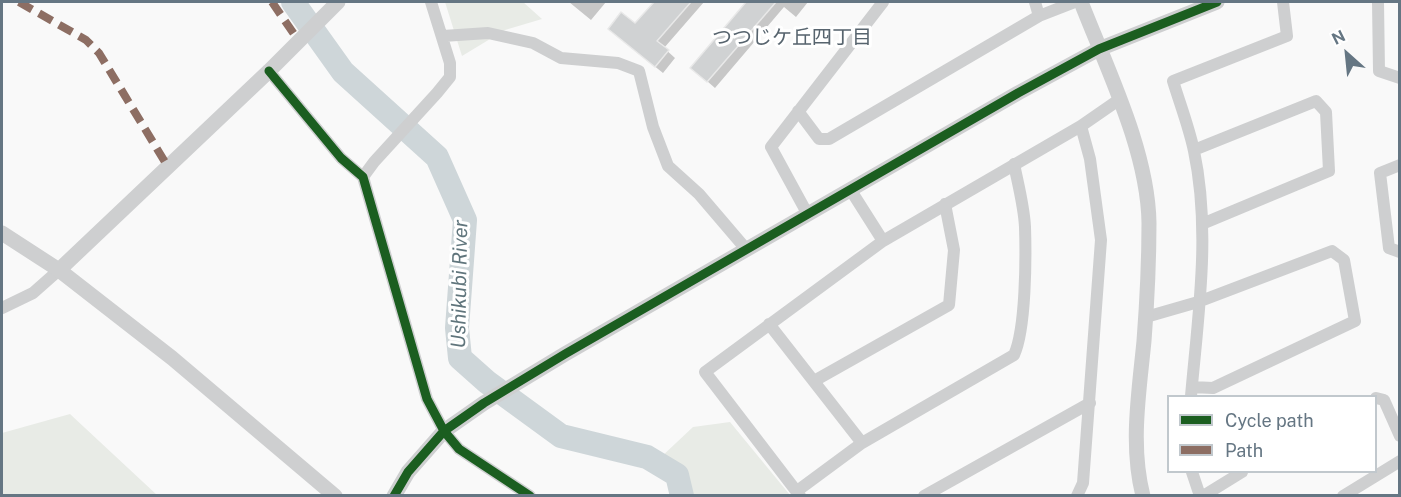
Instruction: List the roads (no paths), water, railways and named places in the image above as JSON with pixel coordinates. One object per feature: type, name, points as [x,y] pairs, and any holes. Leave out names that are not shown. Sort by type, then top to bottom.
[{"type":"street","points":[[2,308],[33,293],[59,270],[269,71],[338,2]]},
{"type":"street","points":[[363,177],[450,77],[450,63],[431,2]]},
{"type":"street","points":[[807,213],[771,147],[883,2]]},
{"type":"street","points":[[1035,2],[1039,16]]},
{"type":"street","points":[[798,111],[819,139],[829,139],[1039,16],[1075,2]]},
{"type":"street","points":[[1081,2],[1120,99],[1145,180],[1149,221],[1146,317],[1136,429],[1136,466],[1143,495]]},
{"type":"street","points":[[1146,317],[1198,302],[1332,251],[1344,260],[1355,321],[1213,388],[1192,392],[1198,302],[1202,224],[1194,150],[1173,81],[1287,36],[1283,2]]},
{"type":"street","points":[[1378,2],[1379,71],[1400,78]]},
{"type":"street","points":[[394,495],[408,472],[444,431],[528,375],[1018,93],[1099,49],[1211,3]]},
{"type":"street","points":[[443,36],[488,33],[533,43],[561,58],[618,63],[639,71],[653,127],[668,166],[699,194],[746,249]]},
{"type":"street","points":[[269,71],[341,158],[363,177],[427,399],[444,431],[459,448],[530,495]]},
{"type":"street","points":[[1014,164],[1025,226],[1023,307],[1018,348],[1014,355],[862,443],[798,493],[705,372],[883,241],[945,204],[1014,164],[1081,126],[1120,99]]},
{"type":"street","points":[[1194,150],[1316,101],[1326,112],[1329,171],[1202,224]]},
{"type":"street","points":[[1077,495],[1083,483],[1101,240],[1090,159],[1081,126]]},
{"type":"street","points":[[1400,165],[1380,173],[1389,248],[1400,252]]},
{"type":"street","points":[[850,189],[883,241]]},
{"type":"street","points":[[814,381],[949,305],[954,250],[945,204]]},
{"type":"street","points":[[2,233],[59,270],[172,358],[335,495]]},
{"type":"street","points":[[769,324],[862,443]]},
{"type":"street","points":[[1377,398],[1384,400],[1400,436]]},
{"type":"street","points":[[933,493],[1090,403]]},
{"type":"street","points":[[1343,495],[1400,460]]},
{"type":"street","points":[[1193,473],[1202,495],[1239,473]]},
{"type":"waterway","name":"Ushikubi River","points":[[293,2],[343,72],[437,157],[465,220],[457,328],[460,358],[487,382],[561,436],[647,457],[677,475],[682,496]]},
{"type":"district","name":"つつじケ丘四丁目","points":[[792,38]]}]
